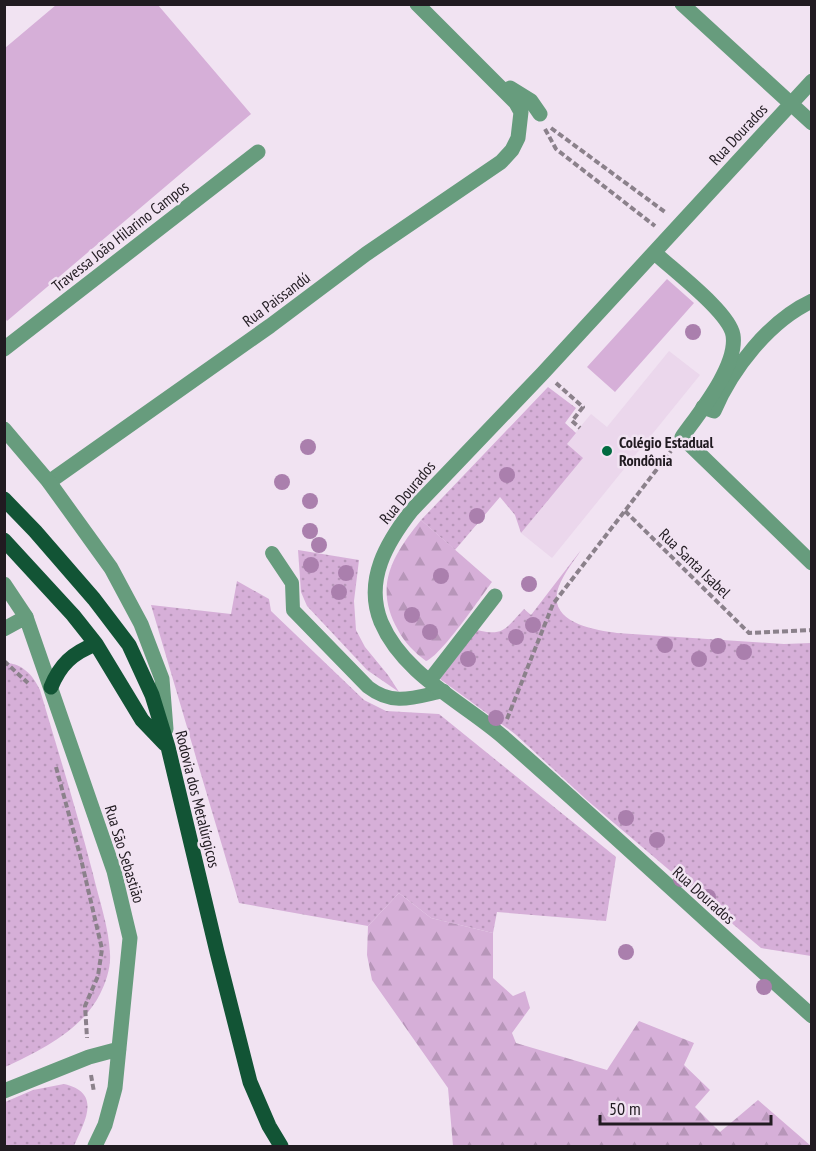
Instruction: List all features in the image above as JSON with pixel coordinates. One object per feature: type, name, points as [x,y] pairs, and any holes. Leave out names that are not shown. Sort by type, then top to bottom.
[{"type":"main road","name":"Rodovia dos Metalúrgicos","points":[[4,499],[79,582],[129,645],[152,695],[168,747],[250,1083],[269,1126],[281,1146]]},
{"type":"main road","points":[[4,540],[73,615],[96,644],[142,720],[168,747]]},
{"type":"main road","points":[[51,687],[57,672],[67,660],[80,650],[96,644]]},
{"type":"street","points":[[417,4],[496,81],[531,101],[544,120]]},
{"type":"street","points":[[682,4],[812,123]]},
{"type":"street","name":"Rua Paissandú","points":[[49,482],[270,326],[366,254],[501,162],[512,150],[518,138],[521,112],[496,81]]},
{"type":"street","name":"Rua Dourados","points":[[812,81],[655,253],[412,510],[387,546],[380,561],[375,592],[381,620],[397,648],[417,670],[500,735],[812,1016]]},
{"type":"street","name":"Travessa João Hilarino Campos","points":[[4,349],[258,152]]},
{"type":"street","points":[[655,253],[722,315],[733,336],[731,353],[724,371],[682,437],[812,563]]},
{"type":"street","points":[[703,407],[714,411],[733,375],[764,337],[787,315],[812,301]]},
{"type":"street","points":[[4,429],[49,482],[111,568],[141,624],[162,679],[168,747]]},
{"type":"street","name":"Rua São Sebastião","points":[[4,584],[26,617],[51,687],[114,872],[130,938],[115,1088],[105,1125],[95,1146]]},
{"type":"street","points":[[430,680],[495,596]]},
{"type":"street","points":[[4,629],[26,617]]},
{"type":"street","points":[[4,1091],[89,1057],[119,1048]]},
{"type":"lane","points":[[272,553],[292,583],[293,610],[368,687],[383,696],[398,700],[444,692]]},
{"type":"path","points":[[544,120],[681,224]]},
{"type":"path","points":[[544,120],[550,140],[556,149],[669,237]]},
{"type":"path","points":[[562,389],[583,407],[572,422],[580,428]]},
{"type":"path","points":[[500,735],[553,604],[682,437]]},
{"type":"path","name":"Rua Santa Isabel","points":[[625,511],[749,633],[812,630]]},
{"type":"path","points":[[4,661],[24,679],[33,691]]},
{"type":"path","points":[[53,757],[84,869],[102,949],[98,976],[85,1006],[95,1100]]},
{"type":"shaded area","name":"Colégio Estadual Rondônia","points":[[669,351],[700,375],[552,558],[521,533],[582,458],[566,444],[591,414],[607,427]]},
{"type":"green space","points":[[56,5],[158,5],[251,114],[7,321],[4,317],[5,48]]},
{"type":"green space","points":[[667,279],[694,303],[615,392],[587,367]]},
{"type":"green space","points":[[548,387],[576,408],[565,423],[576,433],[567,444],[583,458],[521,533],[515,515],[500,497],[455,550],[421,520]]},
{"type":"green space","points":[[421,520],[492,582],[441,649],[426,661],[410,647],[400,634],[387,599],[387,585],[395,559]]},
{"type":"green space","points":[[298,550],[359,560],[354,601],[356,630],[365,647],[399,692],[367,670],[307,606],[301,592]]},
{"type":"green space","points":[[581,550],[561,581],[556,598],[565,616],[574,622],[617,633],[784,644],[811,643],[811,956],[761,948],[588,801],[515,734],[440,679],[477,630],[493,632],[504,629],[524,609],[531,615]]},
{"type":"green space","points":[[237,581],[269,599],[271,611],[364,700],[386,711],[439,714],[616,857],[606,921],[497,912],[493,933],[431,918],[399,893],[368,926],[239,903],[151,605],[231,614]]},
{"type":"green space","points":[[5,663],[17,665],[26,671],[40,690],[103,914],[108,934],[110,959],[108,974],[102,989],[92,1007],[82,1018],[59,1038],[5,1067]]},
{"type":"green space","points":[[399,893],[431,918],[493,933],[493,978],[513,996],[525,991],[530,1008],[512,1033],[516,1043],[607,1070],[639,1021],[694,1043],[684,1065],[710,1090],[695,1107],[720,1132],[758,1100],[811,1146],[453,1146],[448,1088],[372,980],[367,955],[368,926]]},
{"type":"green space","points":[[64,1084],[76,1088],[87,1101],[86,1118],[74,1146],[5,1146],[5,1102],[33,1090]]},
{"type":"place","name":"Colégio Estadual Rondônia","points":[[607,451]]}]
